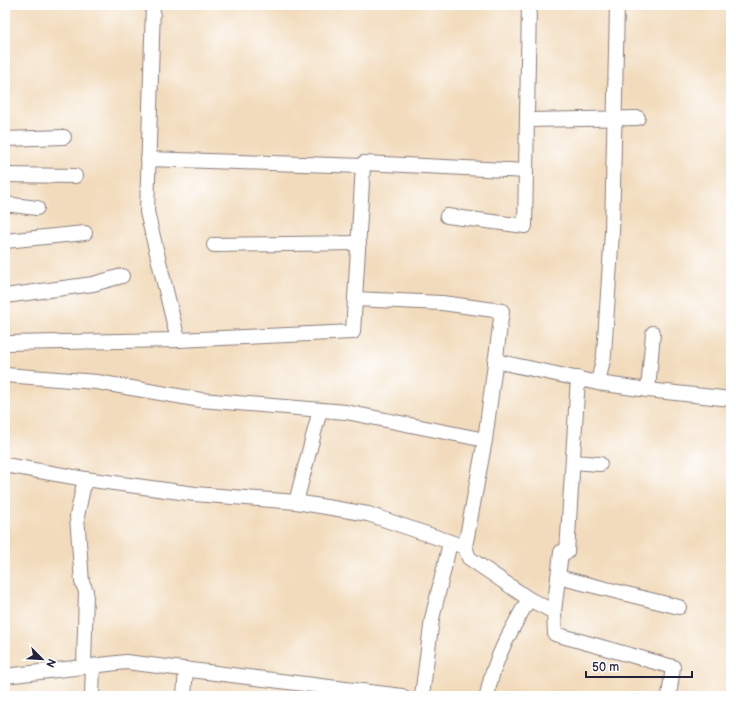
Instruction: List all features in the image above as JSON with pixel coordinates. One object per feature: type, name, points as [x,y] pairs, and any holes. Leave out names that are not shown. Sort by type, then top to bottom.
[{"type":"street","points":[[153,5],[147,212],[178,340]]},
{"type":"street","points":[[447,216],[525,226],[529,5]]},
{"type":"street","points":[[598,383],[604,355],[612,232],[613,118],[617,5]]},
{"type":"street","points":[[527,120],[638,118]]},
{"type":"street","points":[[5,139],[64,138]]},
{"type":"street","points":[[148,159],[363,166],[364,163],[526,171]]},
{"type":"street","points":[[5,343],[178,340],[353,332],[363,166]]},
{"type":"street","points":[[5,175],[75,176]]},
{"type":"street","points":[[5,204],[37,208]]},
{"type":"street","points":[[5,241],[85,233]]},
{"type":"street","points":[[214,245],[359,243]]},
{"type":"street","points":[[5,296],[93,284],[122,276]]},
{"type":"street","points":[[355,299],[442,303],[502,311],[485,440],[465,547],[469,558],[529,599],[554,612]]},
{"type":"street","points":[[648,390],[654,333]]},
{"type":"street","points":[[495,361],[598,383],[731,399]]},
{"type":"street","points":[[5,375],[97,382],[201,400],[346,412],[485,440]]},
{"type":"street","points":[[578,378],[567,552],[561,552],[554,612],[555,634],[673,667],[669,696]]},
{"type":"street","points":[[296,502],[320,410]]},
{"type":"street","points":[[573,462],[600,464]]},
{"type":"street","points":[[5,465],[85,479],[195,494],[296,502],[368,514],[465,547]]},
{"type":"street","points":[[85,479],[77,516],[82,582],[86,591],[88,666],[92,696]]},
{"type":"street","points":[[422,696],[432,619],[450,543]]},
{"type":"street","points":[[558,577],[679,607]]},
{"type":"street","points":[[487,696],[490,677],[504,640],[529,599]]},
{"type":"street","points":[[5,676],[126,662],[186,669],[336,692],[402,696]]},
{"type":"street","points":[[184,696],[186,669]]}]
